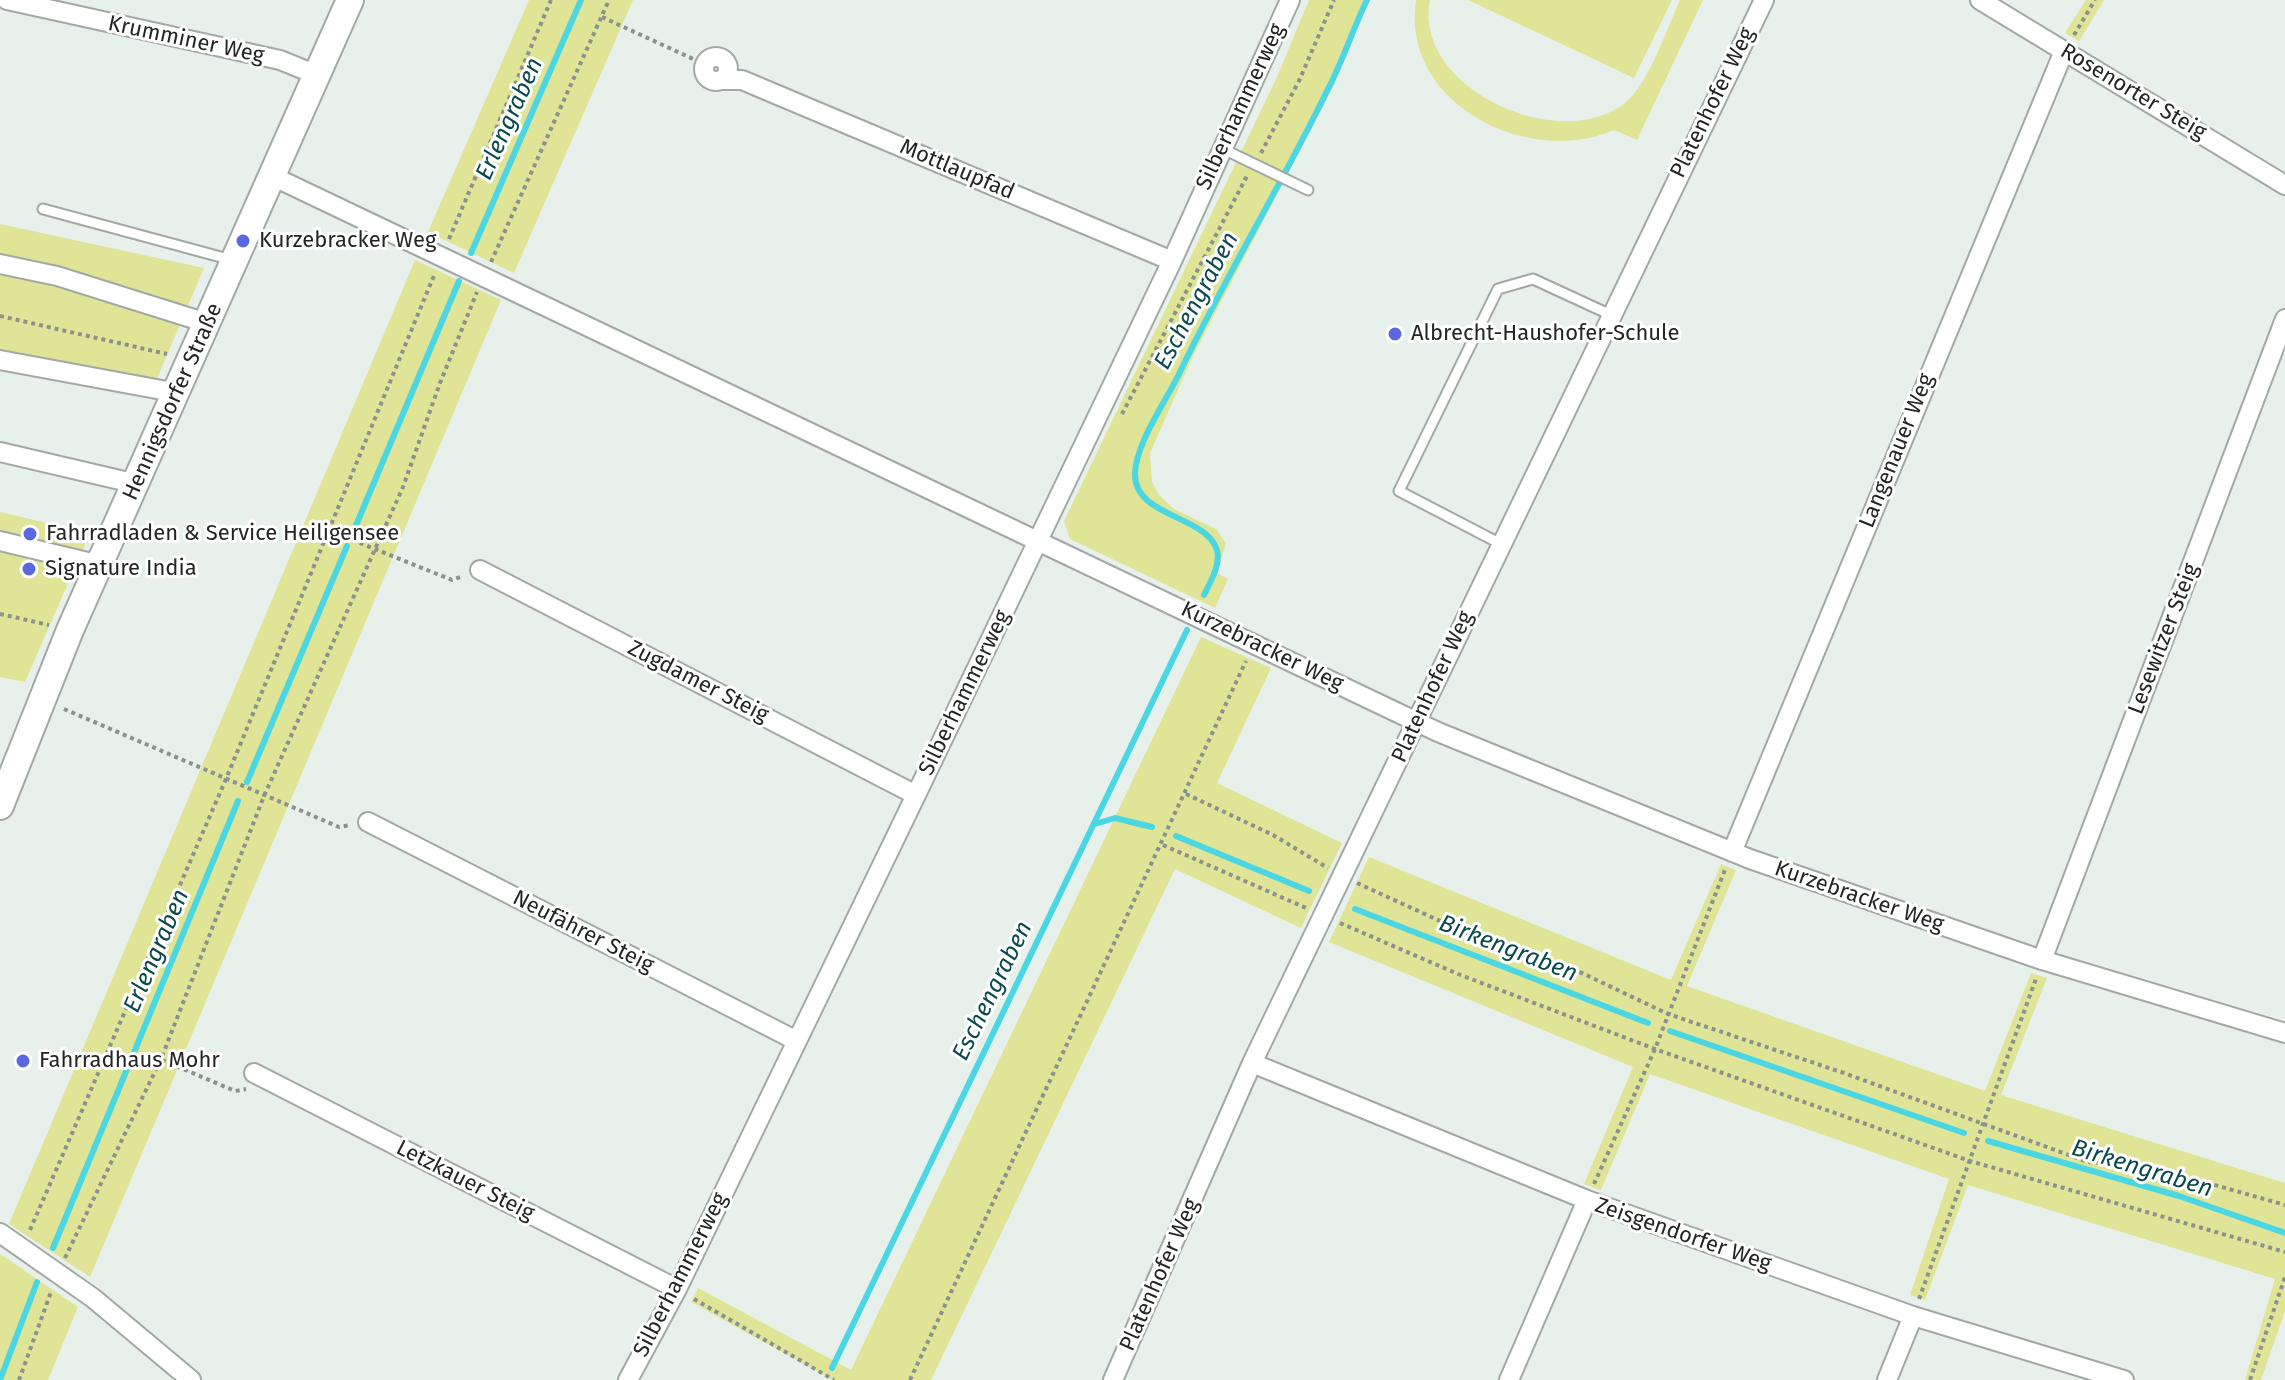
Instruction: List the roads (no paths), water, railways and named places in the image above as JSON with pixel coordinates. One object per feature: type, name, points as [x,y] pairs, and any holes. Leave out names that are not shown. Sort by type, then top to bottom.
[{"type":"main road","name":"Hennigsdorfer Straße","points":[[3,791],[70,630],[193,360],[350,0]]},
{"type":"street","name":"Krumminer Weg","points":[[7,0],[280,60],[317,75]]},
{"type":"street","name":"Silberhammerweg","points":[[628,1380],[677,1289],[916,795],[1172,261],[1290,0]]},
{"type":"street","name":"Platenhofer Weg","points":[[1113,1380],[1252,1063],[1764,0]]},
{"type":"street","name":"Rosenorter Steig","points":[[1980,0],[2285,185]]},
{"type":"street","name":"Langenauer Weg","points":[[1732,852],[2064,51]]},
{"type":"street","name":"Mottlaupfad","points":[[730,76],[1172,261]]},
{"type":"street","name":"Kurzebracker Weg","points":[[272,176],[1416,721],[1732,852],[2042,960],[2285,1033]]},
{"type":"street","points":[[0,264],[57,276],[207,323]]},
{"type":"street","name":"Lesewitzer Steig","points":[[2042,960],[2285,319]]},
{"type":"street","points":[[0,360],[178,393]]},
{"type":"street","points":[[0,452],[137,484]]},
{"type":"street","points":[[0,541],[100,565]]},
{"type":"street","name":"Zugdamer Steig","points":[[480,570],[916,795]]},
{"type":"street","name":"Neufährer Steig","points":[[368,822],[797,1041]]},
{"type":"street","name":"Zeisgendorfer Weg","points":[[1252,1063],[1587,1200],[1913,1316],[2124,1380]]},
{"type":"street","name":"Letzkauer Steig","points":[[254,1073],[677,1289]]},
{"type":"street","points":[[1509,1380],[1587,1200]]},
{"type":"street","points":[[0,1233],[126,1323],[191,1380]]},
{"type":"street","points":[[1887,1380],[1913,1316]]},
{"type":"lane","points":[[1221,148],[1303,188]]},
{"type":"lane","points":[[43,209],[235,261]]},
{"type":"lane","points":[[1501,544],[1399,491],[1498,289],[1533,279],[1611,315]]},
{"type":"waterway","name":"Erlengraben","points":[[471,253],[581,0]]},
{"type":"waterway","name":"Eschengraben","points":[[1204,595],[1216,567],[1217,550],[1210,538],[1199,529],[1146,499],[1138,488],[1136,462],[1152,423],[1310,125],[1367,0]]},
{"type":"waterway","name":"Erlengraben","points":[[354,530],[459,281]]},
{"type":"waterway","name":"Erlengraben","points":[[247,782],[347,546]]},
{"type":"waterway","name":"Eschengraben","points":[[832,1368],[1187,630]]},
{"type":"waterway","name":"Erlengraben","points":[[53,1248],[238,801]]},
{"type":"waterway","name":"Birkengraben","points":[[1095,824],[1115,818],[1152,827]]},
{"type":"waterway","name":"Birkengraben","points":[[1176,836],[1309,891]]},
{"type":"waterway","name":"Birkengraben","points":[[1355,909],[1648,1023]]},
{"type":"waterway","name":"Birkengraben","points":[[1670,1031],[1964,1133]]},
{"type":"waterway","name":"Birkengraben","points":[[1988,1141],[2179,1196],[2285,1233]]},
{"type":"waterway","name":"Erlengraben","points":[[0,1380],[37,1282]]},
{"type":"place","name":"Kurzebracker Weg","points":[[243,241]]},
{"type":"place","name":"Albrecht-Haushofer-Schule","points":[[1395,334]]},
{"type":"place","name":"Fahrradladen & Service Heiligensee","points":[[30,534]]},
{"type":"place","name":"Signature India","points":[[29,569]]},
{"type":"place","name":"Fahrradhaus Mohr","points":[[23,1061]]}]
